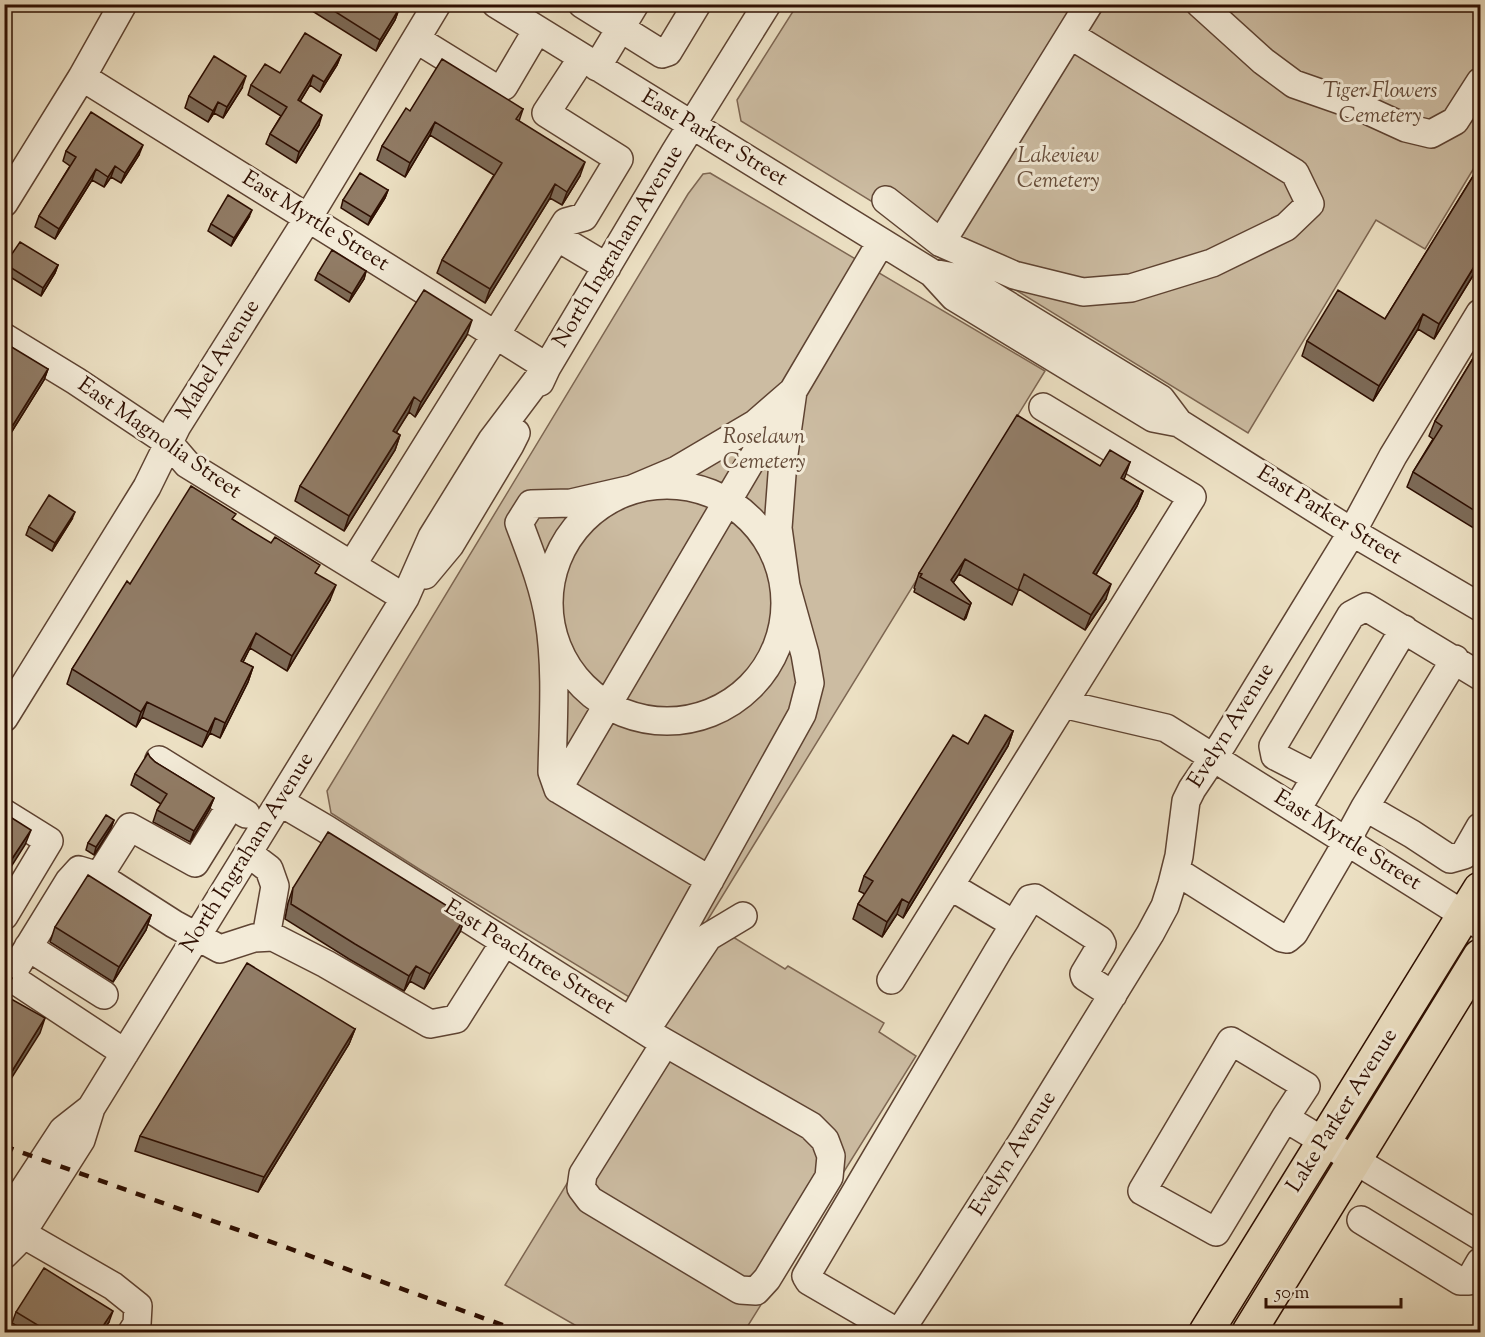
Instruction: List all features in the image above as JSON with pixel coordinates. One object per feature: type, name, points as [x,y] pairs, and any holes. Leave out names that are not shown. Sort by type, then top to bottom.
[{"type":"main road","name":"Lake Parker Avenue","points":[[1206,1332],[1324,1142],[1475,909]]},
{"type":"main road","name":"Lake Parker Avenue","points":[[1249,1332],[1480,956]]},
{"type":"street","points":[[4,202],[82,77],[123,4]]},
{"type":"street","name":"Mabel Avenue","points":[[4,718],[12,688],[147,487],[177,426],[308,218],[437,4]]},
{"type":"street","name":"East Parker Street","points":[[496,4],[932,273],[965,279],[1161,399],[1179,423],[1352,532],[1480,607]]},
{"type":"street","points":[[582,4],[662,54],[668,52],[697,4]]},
{"type":"street","points":[[635,4],[620,28],[546,113],[657,182]]},
{"type":"street","name":"North Ingraham Avenue","points":[[4,1255],[15,1244],[13,1227],[81,1140],[91,1108],[405,598],[450,544],[510,445],[547,367],[657,182],[767,4]]},
{"type":"street","points":[[941,243],[1089,4]]},
{"type":"street","points":[[1200,4],[1263,61],[1294,84],[1359,106],[1406,128],[1431,134],[1455,120],[1480,82]]},
{"type":"street","points":[[416,39],[492,86],[504,86],[537,30]]},
{"type":"street","points":[[886,200],[941,243],[1014,275],[1083,292],[1131,288],[1212,263],[1286,227],[1310,204],[1295,173],[1070,35]]},
{"type":"street","name":"East Myrtle Street","points":[[82,77],[547,367]]},
{"type":"street","points":[[352,565],[556,237],[566,222],[584,217],[619,159]]},
{"type":"street","points":[[596,197],[635,220]]},
{"type":"street","points":[[556,237],[607,267]]},
{"type":"street","points":[[558,789],[881,242]]},
{"type":"street","name":"Evelyn Avenue","points":[[1014,924],[806,1276],[809,1281],[895,1331],[901,1330],[919,1302],[1150,934],[1165,906],[1176,871],[1186,801],[1192,789],[1352,532],[1393,456],[1480,313]]},
{"type":"street","name":"East Magnolia Street","points":[[4,336],[169,443],[187,464],[405,598]]},
{"type":"street","points":[[710,880],[558,789],[552,772],[553,656],[549,619],[549,586],[558,554],[570,535],[576,526],[601,504],[677,470],[755,424],[793,391]]},
{"type":"street","points":[[652,1035],[638,1008],[802,714],[810,683],[805,654],[786,586],[775,552],[755,523],[728,501],[697,488],[664,484],[570,503],[531,504],[519,523],[534,562],[559,654],[579,683],[607,706],[643,720],[681,722],[718,712],[749,690],[772,660],[785,624],[786,586],[778,528],[783,460],[793,391]]},
{"type":"street","points":[[891,980],[1192,497],[1043,407]]},
{"type":"street","points":[[1316,777],[1275,756],[1273,746],[1351,615],[1366,608],[1480,675]]},
{"type":"street","points":[[1297,809],[1404,629]]},
{"type":"street","points":[[1176,871],[1287,939],[1294,933],[1365,807],[1455,659]]},
{"type":"street","name":"East Myrtle Street","points":[[1063,704],[1166,728],[1347,842],[1475,909]]},
{"type":"street","points":[[159,760],[265,826]]},
{"type":"street","name":"East Peachtree Street","points":[[280,802],[652,1035],[811,1126],[825,1140],[831,1156],[829,1177],[767,1279],[756,1291],[741,1290],[590,1200],[581,1188],[583,1174],[652,1035]]},
{"type":"street","points":[[195,863],[231,805]]},
{"type":"street","points":[[1365,807],[1450,859],[1464,855],[1480,827]]},
{"type":"street","points":[[4,813],[49,841],[4,916]]},
{"type":"street","points":[[99,876],[136,819],[195,863],[210,867],[232,880]]},
{"type":"street","points":[[248,853],[269,869],[275,886],[266,937]]},
{"type":"street","points":[[124,1053],[7,975],[28,947],[69,882],[80,870],[99,876],[174,924],[220,949],[254,938],[273,937],[326,964],[430,1024],[456,1019],[504,943]]},
{"type":"street","points":[[950,886],[1014,924],[1030,899],[1035,898],[1100,940],[1102,944],[1084,974],[1085,977],[1113,995]]},
{"type":"street","points":[[652,1035],[654,1018],[708,937],[743,916]]},
{"type":"street","points":[[28,947],[104,995]]},
{"type":"street","points":[[1231,1041],[1306,1086],[1285,1118],[1216,1232],[1142,1191],[1231,1041]]},
{"type":"street","points":[[1285,1118],[1480,1236]]},
{"type":"street","points":[[1361,1220],[1460,1281],[1469,1281],[1480,1262]]},
{"type":"street","points":[[13,1227],[113,1286],[138,1306],[137,1324],[132,1332]]},
{"type":"green space","name":"Lakeview Cemetery","points":[[797,5],[1480,5],[1480,158],[1425,249],[1376,220],[1248,433],[741,121],[737,100]]},
{"type":"green space","name":"Roselawn Cemetery","points":[[710,173],[1045,371],[707,921],[785,969],[788,966],[884,1023],[879,1032],[916,1056],[744,1332],[587,1332],[505,1285],[667,1020],[331,813],[327,791],[688,194],[703,174]]},
{"type":"building","points":[[323,4],[392,4],[399,9],[380,40]]},
{"type":"building","points":[[305,33],[341,55],[324,82],[313,75],[298,100],[322,115],[299,152],[270,134],[287,107],[251,85],[265,64],[280,73]]},
{"type":"building","points":[[214,56],[246,76],[227,107],[218,102],[213,111],[189,96]]},
{"type":"building","points":[[442,59],[523,109],[516,119],[585,162],[567,192],[555,184],[490,289],[442,260],[502,163],[435,122],[410,163],[382,146],[406,108],[410,111]]},
{"type":"building","points":[[91,112],[143,145],[125,173],[115,166],[108,177],[96,169],[59,229],[39,216],[76,157],[66,151]]},
{"type":"building","points":[[1480,165],[1480,257],[1439,324],[1423,314],[1379,386],[1307,341],[1338,290],[1385,319]]},
{"type":"building","points":[[360,173],[388,190],[371,217],[343,200]]},
{"type":"building","points":[[228,195],[252,210],[234,238],[211,224]]},
{"type":"building","points":[[20,242],[58,265],[43,288],[5,264]]},
{"type":"building","points":[[332,250],[366,271],[352,294],[318,273]]},
{"type":"building","points":[[424,290],[472,320],[421,402],[414,397],[393,431],[400,435],[349,516],[300,486]]},
{"type":"building","points":[[10,346],[48,369],[13,425],[4,420],[4,355]]},
{"type":"building","points":[[1480,347],[1480,514],[1413,472],[1442,426],[1435,421]]},
{"type":"building","points":[[1017,415],[1100,466],[1110,450],[1130,462],[1121,478],[1143,491],[1093,573],[1111,584],[1091,615],[1024,574],[1018,590],[965,559],[951,580],[971,603],[970,605],[920,577],[922,574],[919,573]]},
{"type":"building","points":[[191,486],[236,514],[232,519],[271,543],[275,537],[320,565],[315,573],[336,585],[292,656],[256,633],[241,661],[253,667],[225,723],[215,718],[208,732],[147,702],[141,712],[72,669],[127,581],[130,584]]},
{"type":"building","points":[[49,495],[75,512],[55,543],[29,527]]},
{"type":"building","points":[[985,715],[1013,731],[909,903],[902,899],[887,922],[858,904],[873,881],[864,876],[953,735],[968,744]]},
{"type":"building","points":[[148,753],[155,762],[214,798],[194,831],[157,810],[167,794],[135,774]]},
{"type":"building","points":[[4,813],[31,830],[4,871]]},
{"type":"building","points":[[106,815],[114,820],[96,847],[88,843]]},
{"type":"building","points":[[328,832],[465,917],[430,974],[416,966],[409,976],[291,904],[293,888]]},
{"type":"building","points":[[88,875],[151,915],[119,967],[55,927]]},
{"type":"building","points":[[247,963],[355,1029],[264,1177],[140,1136]]},
{"type":"building","points":[[4,974],[12,978],[4,989]]},
{"type":"building","points":[[4,995],[45,1018],[4,1084]]},
{"type":"building","points":[[44,1268],[113,1311],[99,1332],[49,1332],[16,1312]]},
{"type":"railway","points":[[4,1146],[522,1332]]},
{"type":"park label","name":"Tiger Flowers Cemetery","points":[[1380,104]]}]
